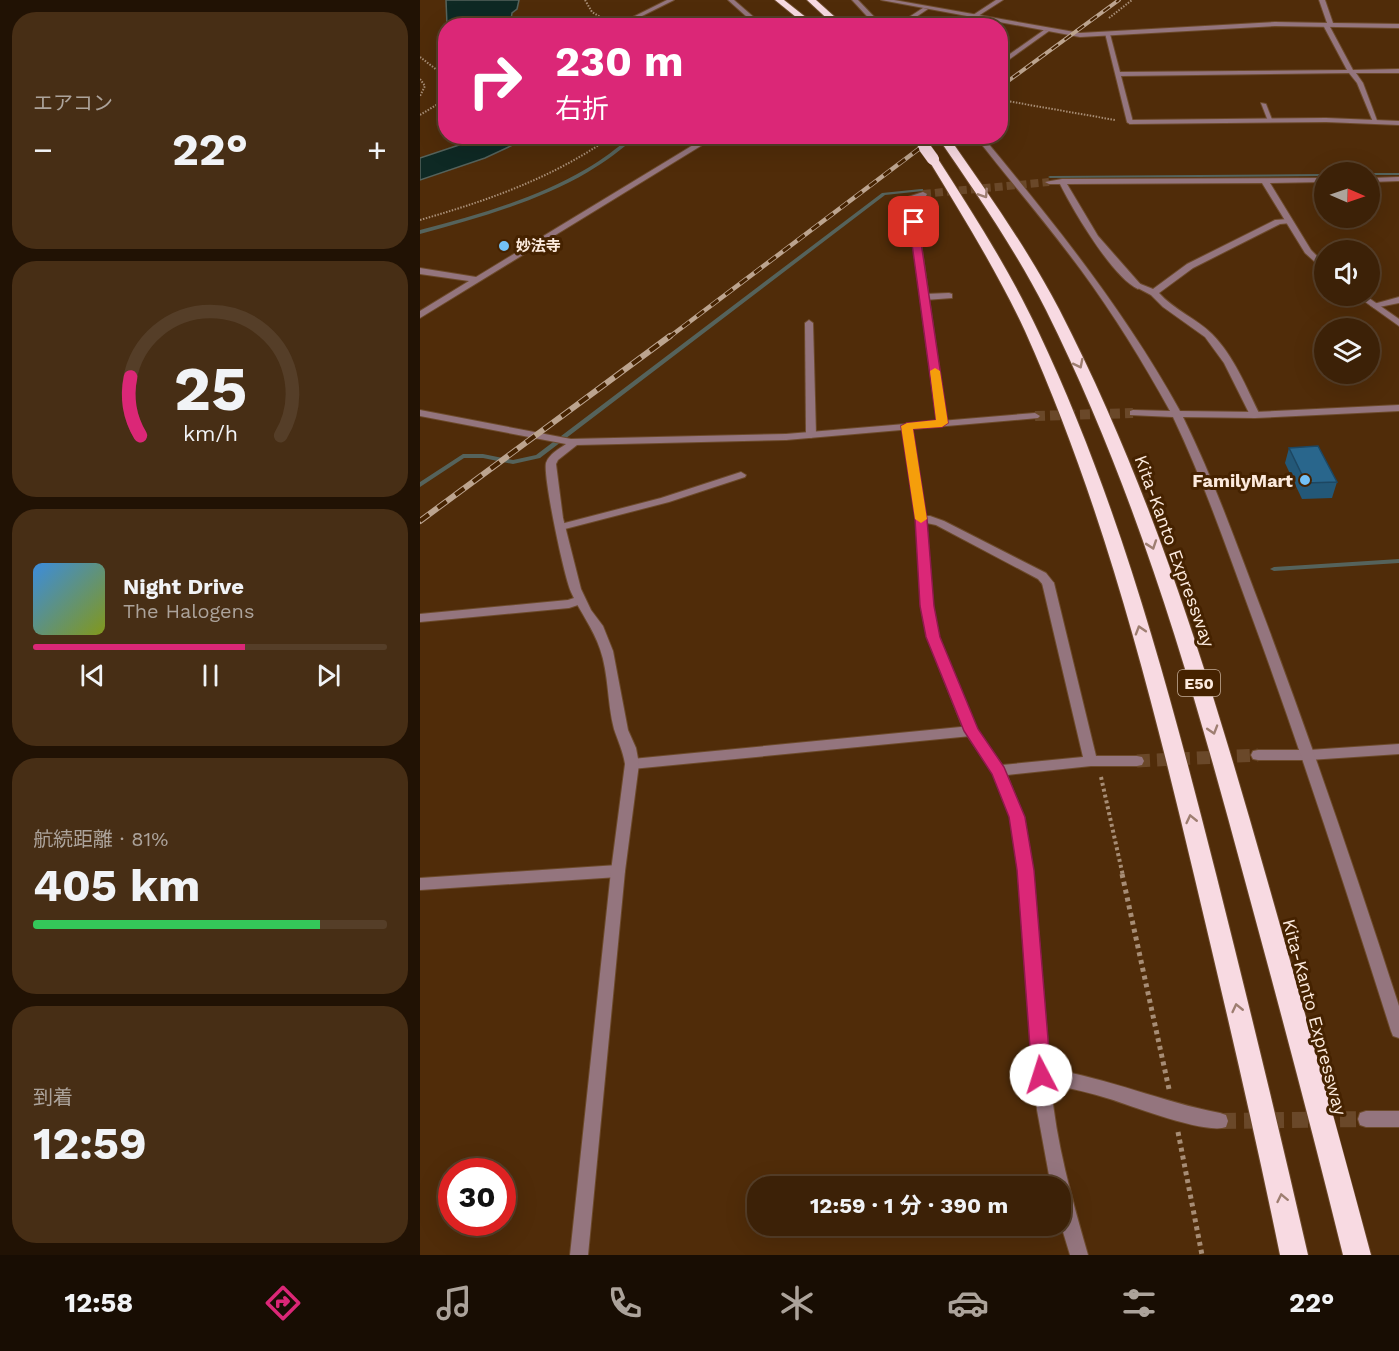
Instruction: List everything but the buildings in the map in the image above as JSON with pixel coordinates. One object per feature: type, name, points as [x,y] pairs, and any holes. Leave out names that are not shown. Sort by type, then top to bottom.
[{"type":"highway","points":[[779,0],[803,18]]},
{"type":"highway","points":[[789,0],[809,18]]},
{"type":"highway","points":[[811,0],[832,18]]},
{"type":"highway","name":"E50","points":[[923,144],[975,225],[1022,311],[1074,433],[1105,516],[1143,641],[1185,793],[1294,1255]]},
{"type":"highway","name":"Kita-Kanto Expressway","points":[[947,144],[977,184],[1032,271],[1086,380],[1142,514],[1185,640],[1231,788],[1357,1255]]},
{"type":"street","points":[[632,18],[671,0]]},
{"type":"street","points":[[731,0],[752,18]]},
{"type":"street","points":[[855,0],[872,18]]},
{"type":"street","points":[[887,0],[979,18]]},
{"type":"street","points":[[974,17],[1000,0]]},
{"type":"street","points":[[1322,0],[1329,25],[1350,70],[1360,83],[1376,122]]},
{"type":"street","points":[[911,18],[925,9]]},
{"type":"street","points":[[1008,24],[1070,34],[1107,34],[1275,24],[1399,26]]},
{"type":"street","points":[[1008,58],[1046,31]]},
{"type":"street","points":[[1107,34],[1130,122],[1399,123]]},
{"type":"street","points":[[1117,74],[1399,71]]},
{"type":"street","points":[[1263,104],[1272,121]]},
{"type":"street","points":[[420,315],[701,144]]},
{"type":"street","points":[[985,144],[1036,206],[1106,299],[1128,331],[1177,415],[1214,502],[1309,755],[1399,1031]]},
{"type":"street","points":[[1049,182],[1314,180]]},
{"type":"street","points":[[1380,180],[1399,180]]},
{"type":"street","points":[[1062,181],[1076,212],[1088,230],[1138,286],[1154,293],[1159,300],[1190,319],[1217,345],[1255,415]]},
{"type":"street","points":[[1265,181],[1288,221],[1314,257]]},
{"type":"street","points":[[923,194],[903,200],[914,222],[942,423]]},
{"type":"street","points":[[1154,293],[1190,266],[1278,222],[1288,221]]},
{"type":"street","points":[[420,271],[477,280]]},
{"type":"street","points":[[925,297],[949,296]]},
{"type":"street","points":[[1380,304],[1399,300]]},
{"type":"street","points":[[1375,306],[1399,323]]},
{"type":"street","points":[[809,323],[812,435]]},
{"type":"street","points":[[1133,413],[1255,415],[1399,408]]},
{"type":"street","points":[[420,414],[575,442],[786,437],[1035,416]]},
{"type":"street","points":[[907,426],[921,519],[927,606],[933,637],[971,731],[999,771],[1017,817],[1022,843],[1041,1075],[1057,1176]]},
{"type":"street","points":[[575,442],[554,458],[551,464],[561,527],[575,589],[597,626],[607,651],[621,730],[629,748],[632,764],[618,871],[579,1255]]},
{"type":"street","points":[[561,527],[665,500],[741,475]]},
{"type":"street","points":[[921,519],[930,519],[940,523],[1042,576],[1048,583],[1091,761]]},
{"type":"street","points":[[420,618],[569,604],[580,600]]},
{"type":"street","points":[[632,764],[971,731]]},
{"type":"street","points":[[1258,755],[1309,755],[1399,749]]},
{"type":"street","points":[[999,771],[1091,761],[1137,761]]},
{"type":"street","points":[[420,884],[618,871]]},
{"type":"street","points":[[1041,1075],[1066,1078],[1174,1112],[1220,1121]]},
{"type":"street","points":[[1366,1119],[1399,1119]]},
{"type":"street","points":[[1071,1227],[1079,1255]]},
{"type":"path","points":[[585,0],[592,12],[602,18]]},
{"type":"path","points":[[420,57],[438,71]]},
{"type":"path","points":[[420,79],[425,86],[420,96]]},
{"type":"path","points":[[1008,101],[1130,122]]},
{"type":"path","points":[[420,115],[438,106]]},
{"type":"path","points":[[420,220],[486,200],[538,180],[577,161],[601,144]]},
{"type":"path","points":[[1091,761],[1100,774],[1174,1112],[1202,1255]]},
{"type":"water","points":[[446,0],[519,0],[511,18],[447,18]]},
{"type":"water","points":[[515,144],[485,158],[420,180],[420,158],[459,145]]},
{"type":"waterway","points":[[420,232],[483,214],[548,190],[592,167],[624,144]]},
{"type":"waterway","points":[[1380,174],[1399,174]]},
{"type":"waterway","points":[[1050,177],[1314,175]]},
{"type":"waterway","points":[[420,485],[463,456],[483,456],[513,462],[538,457],[884,194],[921,190]]},
{"type":"waterway","points":[[1274,569],[1399,561]]},
{"type":"tunnel","points":[[923,194],[1049,182]]},
{"type":"tunnel","points":[[1035,416],[1133,413]]},
{"type":"tunnel","points":[[1137,761],[1258,755]]},
{"type":"tunnel","points":[[1220,1121],[1366,1119]]},
{"type":"railway","points":[[1008,81],[1119,0]]},
{"type":"railway","points":[[918,150],[926,144]]},
{"type":"railway","points":[[668,338],[920,148]]},
{"type":"railway","points":[[420,521],[670,336]]},
{"type":"slow traffic","points":[[921,519],[907,426],[942,423],[935,371]]},
{"type":"place","name":"妙法寺","points":[[504,246]]},
{"type":"place","name":"FamilyMart","points":[[1305,480]]},
{"type":"route","points":[[914,222],[942,423],[907,426],[921,519],[927,606],[933,637],[971,731],[999,771],[1017,817],[1026,870],[1041,1075]]}]
